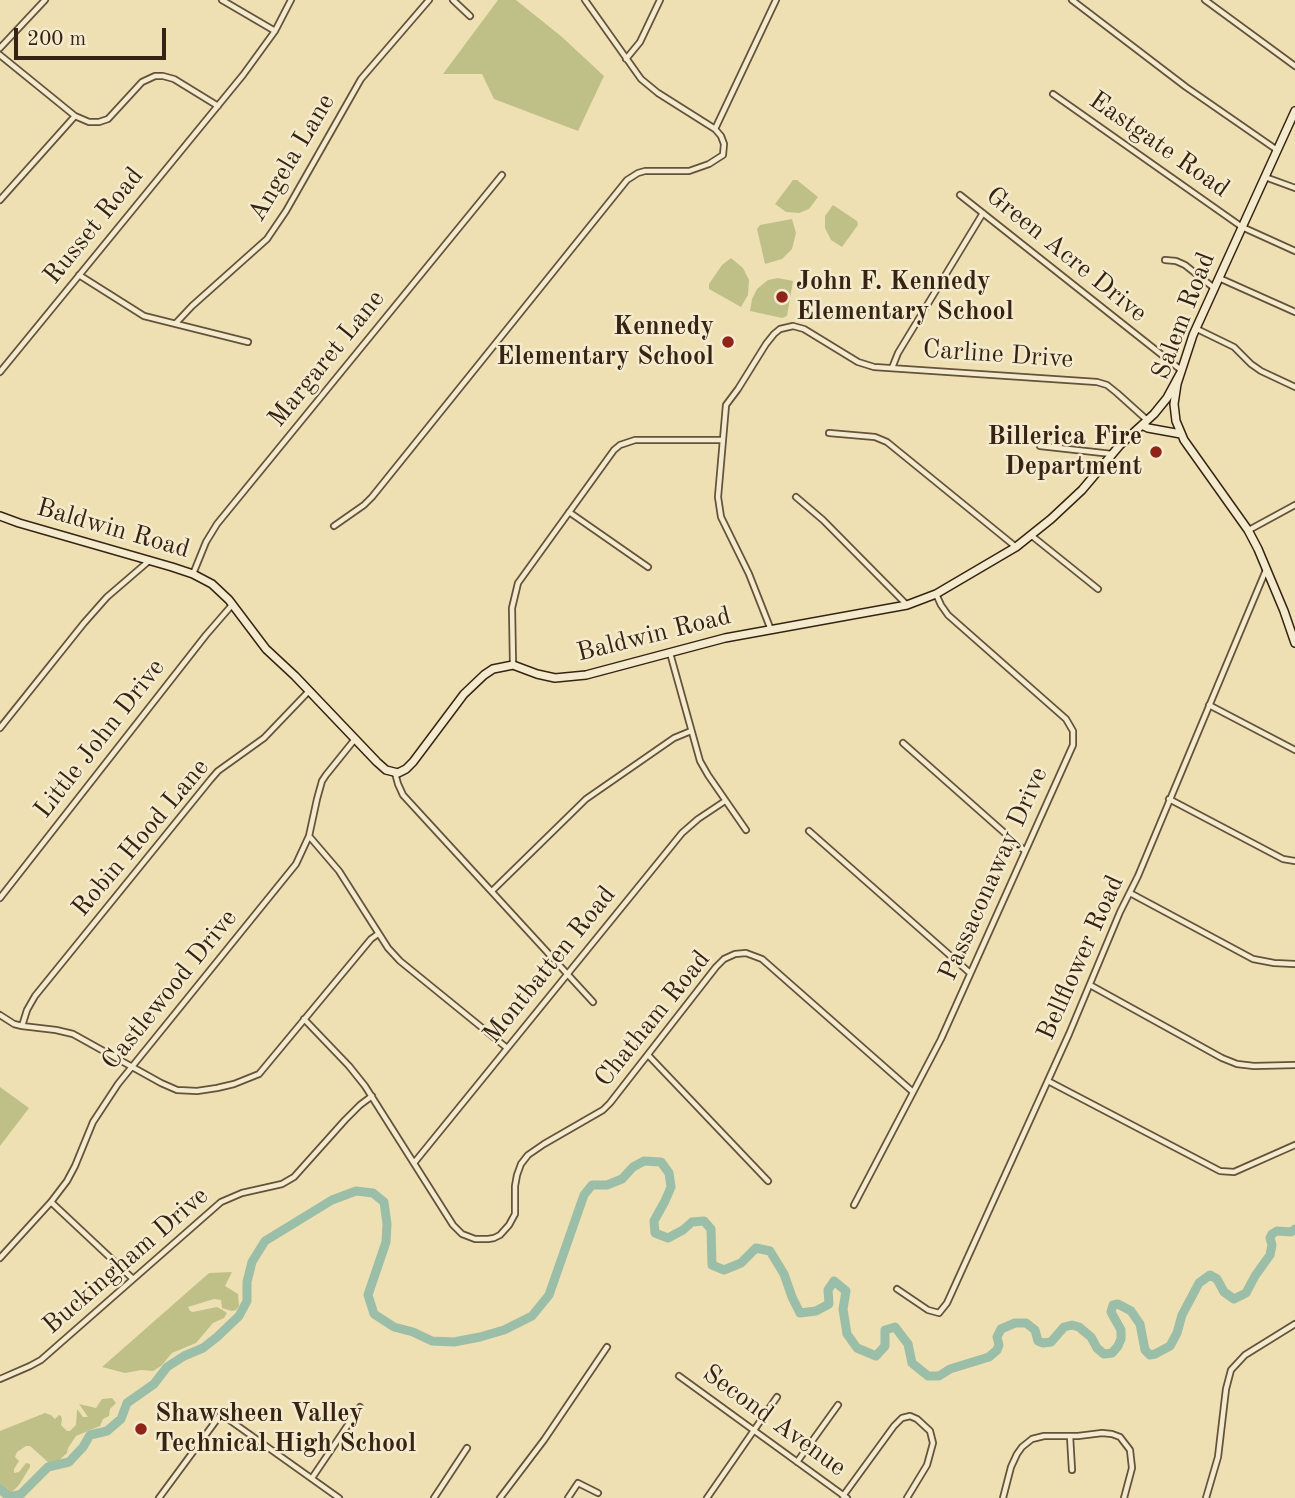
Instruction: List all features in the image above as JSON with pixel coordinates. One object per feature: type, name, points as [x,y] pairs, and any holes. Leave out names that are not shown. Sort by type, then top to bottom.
[{"type":"street","points":[[0,48],[45,0]]},
{"type":"street","points":[[222,0],[275,30]]},
{"type":"street","name":"Russet Road","points":[[0,372],[243,75],[275,30],[291,0]]},
{"type":"street","name":"Angela Lane","points":[[176,323],[267,239],[286,211],[361,79],[429,0]]},
{"type":"street","points":[[453,0],[470,16]]},
{"type":"street","points":[[334,526],[372,497],[627,180],[645,171],[689,171],[720,158],[724,151],[721,136],[715,129],[646,84],[586,0]]},
{"type":"street","points":[[626,59],[640,42],[660,0]]},
{"type":"street","points":[[715,129],[776,0]]},
{"type":"street","points":[[1072,0],[1186,87],[1277,150]]},
{"type":"street","points":[[1208,1],[1295,66]]},
{"type":"street","points":[[0,55],[75,116],[93,122],[105,120],[145,80],[159,76],[174,79],[218,106]]},
{"type":"street","name":"Eastgate Road","points":[[1053,94],[1242,227],[1295,251]]},
{"type":"street","name":"Salem Road","points":[[1295,111],[1196,328],[1180,372],[1174,404],[1181,434],[1248,530],[1267,568],[1295,643]]},
{"type":"street","points":[[0,200],[75,116]]},
{"type":"street","points":[[1285,133],[1295,135]]},
{"type":"street","name":"Margaret Lane","points":[[193,574],[206,542],[217,524],[502,174]]},
{"type":"street","points":[[1265,177],[1295,188]]},
{"type":"street","name":"Green Acre Drive","points":[[960,195],[1180,372]]},
{"type":"street","points":[[892,368],[898,353],[984,213]]},
{"type":"street","points":[[1164,260],[1185,265],[1214,288]]},
{"type":"street","points":[[79,275],[144,316],[247,342]]},
{"type":"street","points":[[1219,278],[1295,312]]},
{"type":"street","name":"Carline Drive","points":[[771,629],[719,513],[718,498],[726,403],[776,332],[788,327],[800,328],[863,364],[1097,382],[1117,393],[1145,423]]},
{"type":"street","points":[[1196,328],[1234,346],[1261,371],[1295,387]]},
{"type":"street","name":"Baldwin Road","points":[[513,665],[549,677],[568,678],[597,673],[724,638],[907,605],[936,594],[1032,536],[1082,490],[1112,454],[1145,423],[1167,398],[1180,372]]},
{"type":"street","points":[[1145,423],[1149,429],[1181,434]]},
{"type":"street","points":[[829,433],[875,438],[887,442],[1016,547]]},
{"type":"street","points":[[593,1002],[403,795],[395,773],[404,771],[413,762],[457,702],[479,679],[494,669],[513,665],[512,608],[515,591],[522,576],[607,457],[620,445],[635,440],[723,440]]},
{"type":"street","points":[[1040,446],[1112,454]]},
{"type":"street","points":[[796,497],[907,605]]},
{"type":"street","points":[[1248,530],[1295,505]]},
{"type":"street","points":[[569,512],[648,567]]},
{"type":"street","name":"Baldwin Road","points":[[0,516],[193,574],[216,587],[261,644],[384,769],[395,773]]},
{"type":"street","points":[[1032,536],[1098,589]]},
{"type":"street","points":[[0,728],[107,597],[150,560]]},
{"type":"street","name":"Bellflower Road","points":[[897,1289],[928,1310],[940,1313],[947,1303],[1090,985],[1267,568]]},
{"type":"street","name":"Passaconaway Drive","points":[[854,1205],[941,1039],[1073,745],[1073,731],[1066,719],[946,612],[936,594]]},
{"type":"street","name":"Little John Drive","points":[[0,898],[232,604]]},
{"type":"street","points":[[670,652],[700,761],[746,830]]},
{"type":"street","name":"Robin Hood Lane","points":[[22,1026],[35,996],[211,779],[264,738],[309,691]]},
{"type":"street","points":[[1209,705],[1295,750]]},
{"type":"street","points":[[492,891],[586,799],[674,738],[691,731]]},
{"type":"street","name":"Castlewood Drive","points":[[0,1258],[51,1202],[66,1181],[98,1112],[296,864],[309,836],[323,781],[355,739]]},
{"type":"street","points":[[903,743],[1025,851]]},
{"type":"street","points":[[1170,800],[1283,859],[1295,862]]},
{"type":"street","name":"Montbatten Road","points":[[414,1163],[682,833],[725,801]]},
{"type":"street","points":[[809,831],[971,973]]},
{"type":"street","points":[[309,836],[340,871],[378,934],[400,961],[507,1048]]},
{"type":"street","points":[[1130,893],[1253,959],[1295,964]]},
{"type":"street","points":[[0,1015],[14,1024],[74,1034],[177,1090],[197,1091],[234,1084],[259,1074],[378,934]]},
{"type":"street","name":"Chatham Road","points":[[304,1019],[349,1066],[372,1096],[457,1230],[475,1239],[494,1238],[505,1231],[513,1220],[516,1180],[524,1160],[544,1144],[603,1110],[720,962],[729,956],[746,953],[766,962],[913,1092]]},
{"type":"street","points":[[1090,985],[1237,1064],[1295,1065]]},
{"type":"street","points":[[648,1055],[768,1181]]},
{"type":"street","points":[[1048,1081],[1220,1171],[1234,1172],[1295,1145]]},
{"type":"street","name":"Buckingham Drive","points":[[0,1379],[41,1360],[221,1202],[242,1193],[282,1184],[294,1177],[345,1120],[372,1096]]},
{"type":"street","points":[[51,1202],[133,1279]]},
{"type":"street","points":[[1206,1498],[1218,1457],[1230,1372],[1245,1355],[1295,1324]]},
{"type":"street","points":[[500,1498],[544,1440],[607,1347]]},
{"type":"street","name":"Second Avenue","points":[[679,1376],[844,1497]]},
{"type":"street","points":[[707,1498],[777,1397]]},
{"type":"street","points":[[797,1462],[838,1405]]},
{"type":"street","points":[[312,1478],[360,1406]]},
{"type":"street","points":[[159,1498],[220,1413],[339,1498]]},
{"type":"street","points":[[844,1497],[894,1426],[908,1416],[924,1425],[933,1439],[927,1465],[907,1498]]},
{"type":"street","points":[[1003,1498],[1011,1466],[1025,1444],[1039,1436],[1107,1433],[1126,1442],[1130,1450],[1132,1464],[1124,1498]]},
{"type":"street","points":[[1070,1436],[1072,1471]]},
{"type":"street","points":[[434,1498],[467,1448]]},
{"type":"street","points":[[568,1498],[578,1483],[598,1493]]},
{"type":"green space","points":[[498,0],[516,0],[604,76],[578,131],[494,99],[482,74],[443,74]]},
{"type":"green space","points":[[793,180],[797,180],[818,197],[809,209],[799,213],[786,212],[775,204]]},
{"type":"green space","points":[[833,205],[857,221],[858,225],[842,247],[831,240],[825,228],[825,216]]},
{"type":"green space","points":[[792,219],[796,233],[792,249],[782,259],[765,264],[757,229],[760,225]]},
{"type":"green space","points":[[731,258],[743,268],[749,280],[748,295],[741,307],[709,289],[709,284],[722,265]]},
{"type":"green space","points":[[778,278],[793,281],[787,316],[782,318],[750,311],[757,289],[768,280]]},
{"type":"green space","points":[[0,1087],[29,1108],[0,1146]]},
{"type":"green space","points":[[232,1272],[225,1286],[238,1294],[239,1306],[236,1310],[222,1308],[221,1300],[214,1299],[188,1307],[193,1312],[217,1307],[227,1313],[224,1318],[213,1323],[196,1343],[172,1353],[153,1371],[125,1373],[102,1367],[209,1273]]},
{"type":"green space","points":[[112,1398],[116,1403],[110,1409],[109,1416],[103,1419],[100,1426],[76,1436],[67,1453],[56,1463],[49,1463],[30,1446],[26,1446],[17,1452],[15,1457],[19,1461],[14,1473],[19,1472],[26,1463],[30,1464],[19,1485],[7,1493],[0,1486],[0,1431],[45,1413],[55,1419],[61,1416],[61,1425],[70,1431],[76,1425],[77,1410],[83,1417],[88,1417],[79,1404],[96,1408],[102,1399]]},
{"type":"waterway","points":[[0,1489],[9,1497],[21,1494],[48,1467],[69,1462],[90,1435],[107,1431],[121,1419],[127,1403],[154,1384],[167,1367],[203,1348],[239,1316],[247,1301],[247,1282],[252,1262],[265,1241],[332,1200],[356,1191],[373,1193],[384,1202],[386,1242],[368,1295],[374,1314],[394,1327],[432,1341],[454,1342],[504,1330],[532,1316],[549,1295],[584,1195],[592,1185],[607,1185],[622,1179],[633,1167],[644,1161],[661,1162],[669,1173],[671,1187],[654,1221],[655,1233],[668,1238],[692,1222],[704,1221],[711,1229],[712,1265],[724,1270],[741,1263],[756,1248],[770,1251],[784,1274],[800,1313],[816,1311],[829,1304],[828,1290],[834,1281],[846,1291],[843,1309],[847,1334],[857,1348],[876,1356],[885,1346],[885,1330],[895,1327],[908,1344],[912,1363],[928,1376],[939,1376],[950,1369],[989,1357],[997,1350],[997,1337],[1001,1329],[1015,1323],[1026,1323],[1035,1330],[1038,1341],[1043,1343],[1051,1342],[1064,1327],[1079,1327],[1104,1354],[1112,1353],[1121,1339],[1121,1330],[1111,1312],[1113,1305],[1118,1304],[1131,1311],[1140,1324],[1145,1350],[1150,1355],[1155,1354],[1170,1346],[1199,1283],[1210,1275],[1217,1279],[1224,1292],[1234,1299],[1246,1293],[1270,1255],[1272,1234],[1295,1229]]},
{"type":"place","name":"John F. Kennedy Elementary School","points":[[782,297]]},
{"type":"place","name":"Kennedy Elementary School","points":[[728,342]]},
{"type":"place","name":"Billerica Fire Department","points":[[1156,452]]},
{"type":"place","name":"Shawsheen Valley Technical High School","points":[[141,1429]]}]
